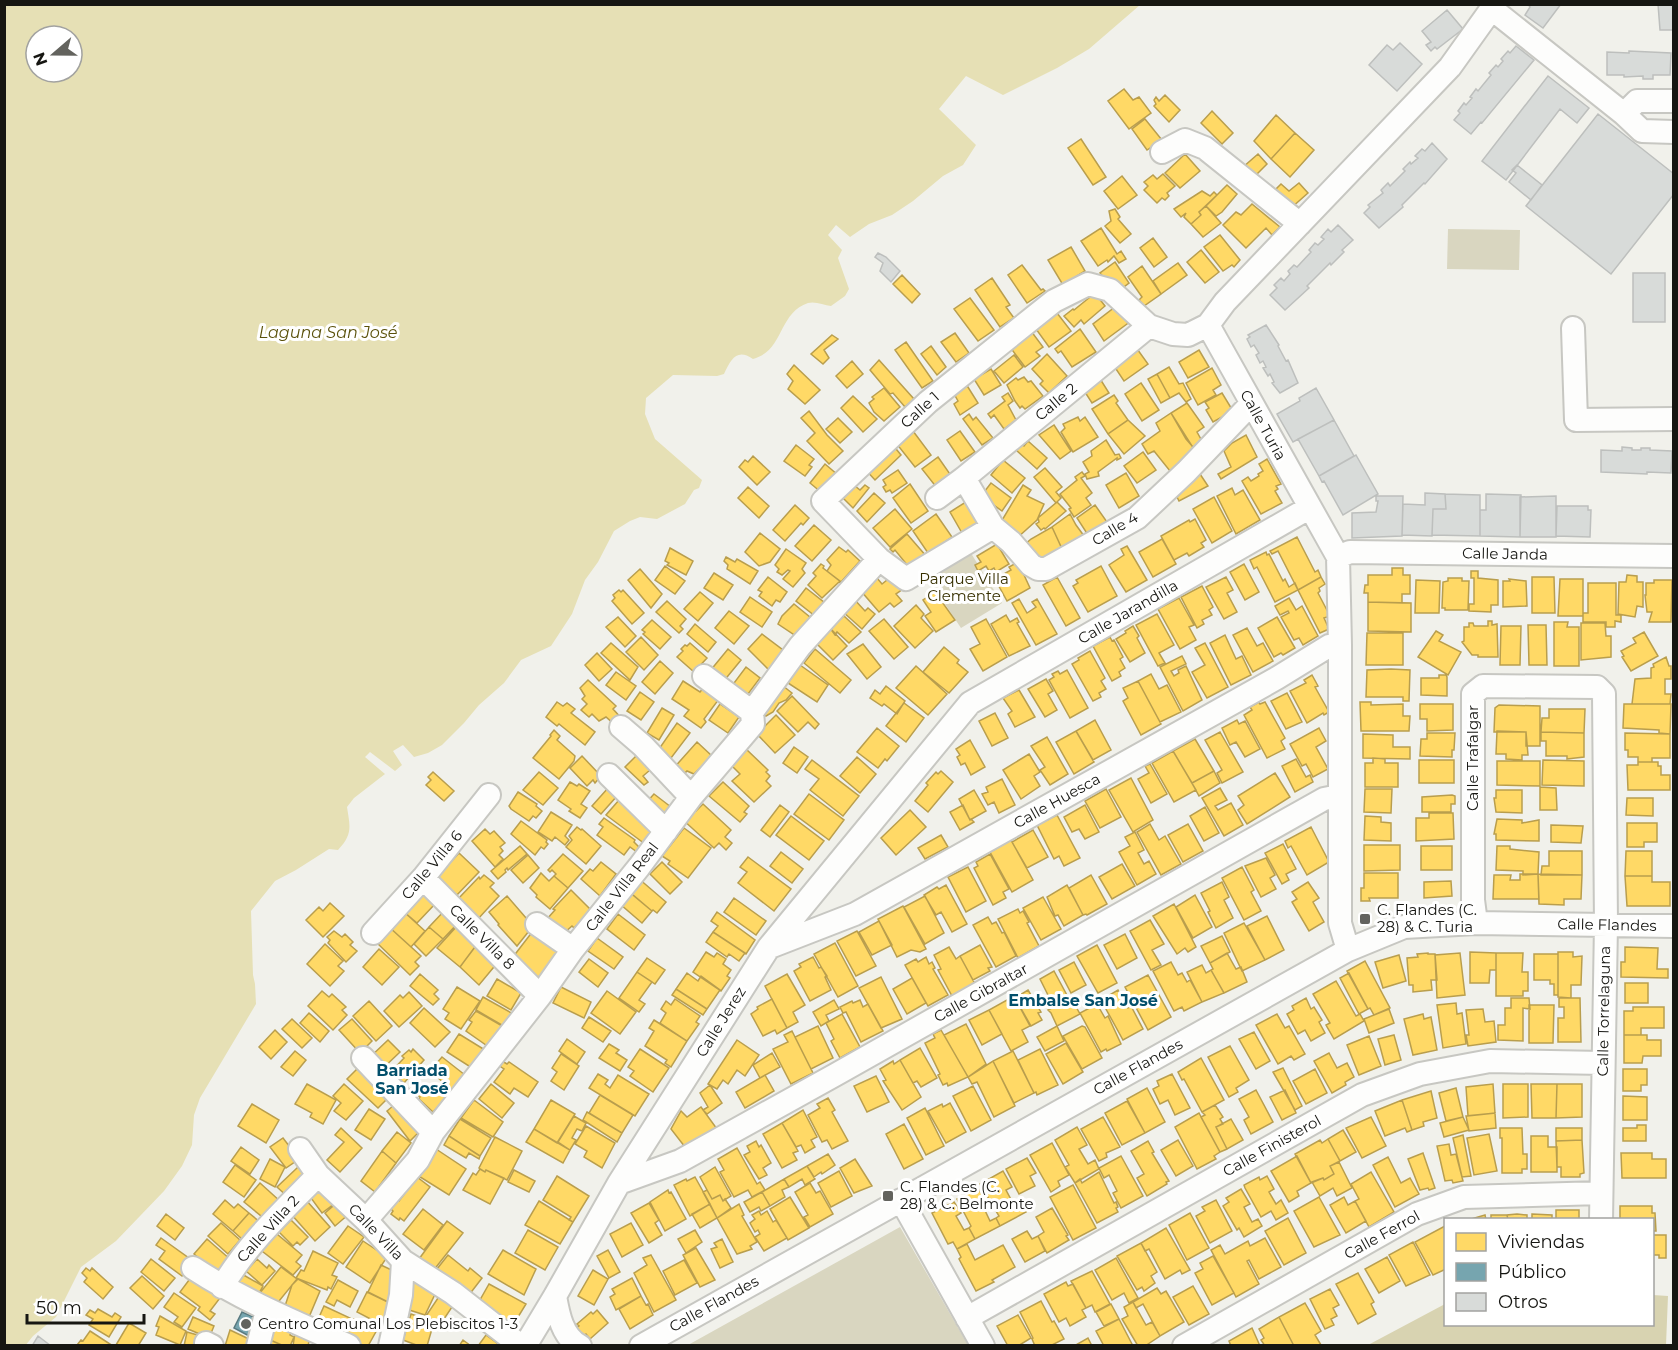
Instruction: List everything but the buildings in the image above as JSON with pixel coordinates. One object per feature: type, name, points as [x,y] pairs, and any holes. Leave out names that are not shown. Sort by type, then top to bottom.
[{"type":"street","points":[[1208,325],[1225,302],[1450,67],[1494,7],[1642,131],[1674,132]]},
{"type":"street","points":[[1624,114],[1637,101],[1674,101]]},
{"type":"street","points":[[1162,152],[1185,140],[1205,148],[1300,224]]},
{"type":"street","name":"Calle 1","points":[[993,527],[906,579],[879,558],[823,501],[928,402],[1054,301],[1088,284],[1110,290],[1149,326],[1188,335],[1208,325]]},
{"type":"street","name":"Calle Turia","points":[[1208,325],[1338,557],[1340,923],[1348,950]]},
{"type":"street","name":"Calle 2","points":[[937,498],[1149,326]]},
{"type":"street","points":[[1573,328],[1576,420],[1674,418]]},
{"type":"street","name":"Calle 4","points":[[993,527],[1011,542],[1031,565],[1038,569],[1046,569],[1137,518],[1186,472],[1251,404]]},
{"type":"street","points":[[964,478],[993,527]]},
{"type":"street","name":"Calle Jarandilla","points":[[954,724],[970,703],[1309,508]]},
{"type":"street","name":"Calle Janda","points":[[1338,557],[1350,552],[1674,556]]},
{"type":"street","name":"Calle Villa Real","points":[[366,1220],[418,1160],[433,1132],[540,996],[573,949],[692,797],[753,724],[752,712],[800,646],[879,558]]},
{"type":"street","name":"Calle Huesca","points":[[769,947],[855,914],[1277,678],[1329,646],[1340,645]]},
{"type":"street","points":[[704,676],[752,712]]},
{"type":"street","name":"Calle Trafalgar","points":[[1476,923],[1473,900],[1473,694],[1483,686],[1539,685],[1597,687],[1605,694]]},
{"type":"street","name":"Calle Torrelaguna","points":[[1601,1218],[1606,924],[1605,694]]},
{"type":"street","name":"Calle Jerez","points":[[523,1346],[555,1296],[619,1183],[769,947],[954,724]]},
{"type":"street","points":[[621,728],[643,746],[692,797]]},
{"type":"street","points":[[609,775],[666,831]]},
{"type":"street","name":"Calle Villa 6","points":[[373,933],[423,878],[489,795]]},
{"type":"street","name":"Calle Gibraltar","points":[[619,1183],[680,1161],[1324,799],[1339,796]]},
{"type":"street","name":"Calle Villa 8","points":[[423,878],[540,996]]},
{"type":"street","name":"Calle Flandes","points":[[641,1346],[1348,950],[1404,927],[1476,923],[1674,926]]},
{"type":"street","points":[[537,924],[573,949]]},
{"type":"street","points":[[363,1058],[433,1132]]},
{"type":"street","name":"Calle Finisterol","points":[[968,1318],[1362,1095],[1420,1074],[1490,1061],[1603,1063]]},
{"type":"street","name":"Calle Villa","points":[[300,1149],[318,1175],[366,1220],[403,1261],[453,1293],[523,1346]]},
{"type":"street","name":"Calle Villa 2","points":[[222,1287],[233,1267],[256,1240],[318,1175]]},
{"type":"street","name":"Calle Ferrol","points":[[1184,1346],[1417,1214],[1464,1197],[1601,1193]]},
{"type":"street","points":[[901,1200],[983,1346]]},
{"type":"street","points":[[390,1346],[401,1295],[403,1261]]},
{"type":"street","points":[[193,1268],[222,1287],[267,1310],[349,1346]]},
{"type":"street","points":[[555,1296],[560,1322],[575,1344],[580,1346]]},
{"type":"street","points":[[258,1346],[267,1310]]},
{"type":"green space","points":[[1448,229],[1520,230],[1519,270],[1447,269]]},
{"type":"green space","name":"Parque Villa Clemente","points":[[969,550],[1002,603],[961,628],[927,577]]},
{"type":"green space","points":[[900,1227],[968,1345],[688,1345]]},
{"type":"shaded area","points":[[1654,1295],[1668,1296],[1666,1345],[1368,1345],[1444,1305],[1444,1326],[1654,1326]]},
{"type":"water","name":"Laguna San José","points":[[5,4],[1140,5],[1089,49],[1003,95],[966,76],[939,109],[976,145],[963,165],[943,176],[892,215],[869,224],[850,237],[836,225],[828,235],[842,250],[838,258],[849,289],[845,296],[831,306],[808,303],[798,308],[763,355],[753,359],[739,355],[732,360],[724,374],[717,376],[673,375],[646,398],[645,414],[655,439],[702,480],[699,488],[694,490],[685,504],[657,519],[640,517],[614,531],[598,562],[585,580],[572,614],[551,646],[521,660],[504,683],[479,705],[442,745],[428,753],[414,757],[403,745],[393,751],[402,765],[395,771],[370,752],[365,757],[385,774],[354,798],[347,807],[349,830],[343,844],[338,850],[329,849],[275,881],[251,911],[256,1004],[200,1098],[194,1115],[192,1145],[182,1166],[164,1191],[116,1241],[81,1267],[56,1317],[33,1336],[25,1346],[4,1345]]},
{"type":"place","name":"C. Flandes (C. 28) & C. Turia","points":[[1365,919]]},
{"type":"place","name":"C. Flandes (C. 28) & C. Belmonte","points":[[888,1196]]},
{"type":"place","name":"Centro Comunal Los Plebiscitos 1-3","points":[[246,1324]]},
{"type":"district","name":"Embalse San José","points":[[1083,1000]]},
{"type":"district","name":"Barriada San José","points":[[412,1079]]}]
